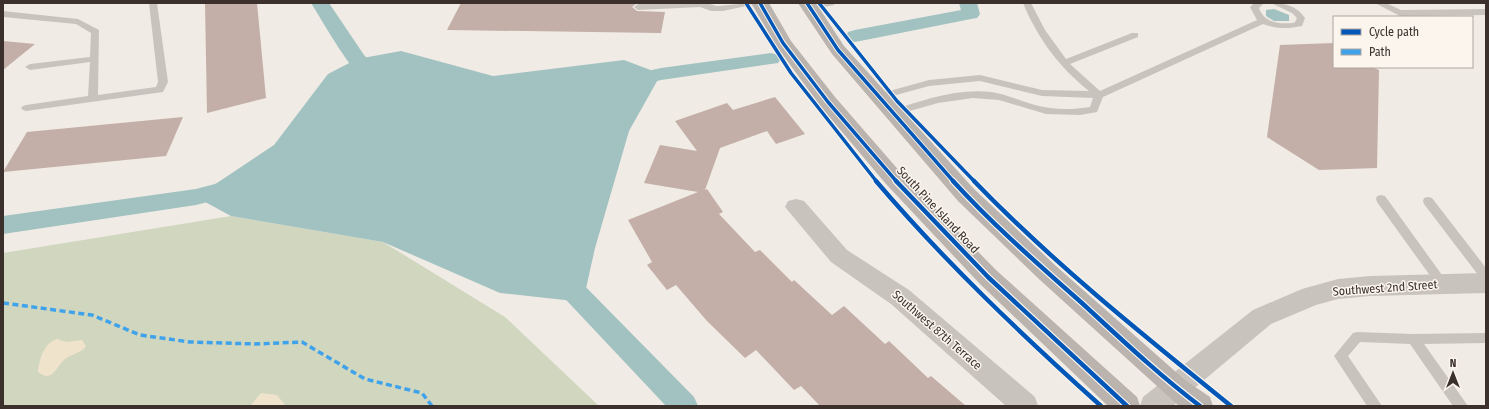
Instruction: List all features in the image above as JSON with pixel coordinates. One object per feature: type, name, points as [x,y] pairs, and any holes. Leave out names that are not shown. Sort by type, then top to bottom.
[{"type":"main road","name":"South Pine Island Road","points":[[760,3],[783,43],[824,96],[894,178],[988,277],[1127,406]]},
{"type":"main road","points":[[808,5],[838,50],[966,195],[1048,273],[1176,388],[1200,406]]},
{"type":"street","name":"Southwest 87th Terrace","points":[[796,207],[839,256],[900,297],[1025,406]]},
{"type":"street","name":"Southwest 2nd Street","points":[[1153,406],[1262,317],[1311,296],[1338,289],[1486,283]]},
{"type":"lane","points":[[26,108],[160,90],[163,82],[153,3]]},
{"type":"lane","points":[[638,7],[701,4],[708,8],[720,8],[748,3]]},
{"type":"lane","points":[[808,5],[831,3]]},
{"type":"lane","points":[[1027,3],[1044,38],[1063,62],[1099,95]]},
{"type":"lane","points":[[1260,3],[1254,7],[1255,14],[1263,21],[1276,26],[1289,27],[1299,24],[1301,18],[1295,11],[1284,5],[1275,3]]},
{"type":"lane","points":[[1379,3],[1400,13],[1486,12]]},
{"type":"lane","points":[[3,14],[78,22],[96,32],[93,99]]},
{"type":"lane","points":[[885,105],[929,83],[980,78],[1042,93],[1099,95],[1263,21]]},
{"type":"lane","points":[[1063,62],[1135,35]]},
{"type":"lane","points":[[30,67],[94,59]]},
{"type":"lane","points":[[885,105],[959,96],[986,95],[1040,110],[1071,113],[1094,110],[1099,95]]},
{"type":"lane","points":[[1381,199],[1443,285]]},
{"type":"lane","points":[[1428,201],[1486,277]]},
{"type":"lane","points":[[1375,406],[1340,356],[1358,337],[1413,339],[1486,338]]},
{"type":"lane","points":[[1413,339],[1461,406]]},
{"type":"green space","points":[[231,216],[383,242],[505,317],[599,406],[3,406],[3,253]]},
{"type":"sand","points":[[57,339],[66,342],[82,340],[86,346],[84,349],[64,360],[53,373],[47,376],[43,375],[38,372],[41,357],[49,344]]},
{"type":"sand","points":[[261,393],[277,395],[286,406],[250,406]]},
{"type":"water","points":[[1274,9],[1289,15],[1289,21],[1274,21],[1266,16],[1266,10]]},
{"type":"water","points":[[401,51],[493,76],[624,60],[661,74],[629,131],[595,248],[583,302],[500,293],[383,242],[231,216],[196,197],[274,145],[328,74],[357,59]]},
{"type":"building","points":[[205,3],[257,3],[266,98],[207,113]]},
{"type":"building","points":[[461,3],[637,3],[632,7],[637,11],[665,12],[661,33],[447,30]]},
{"type":"building","points":[[3,41],[35,44],[3,70]]},
{"type":"building","points":[[1333,43],[1333,68],[1374,68],[1379,70],[1377,168],[1319,170],[1267,137],[1280,45]]},
{"type":"building","points":[[775,97],[805,134],[776,144],[767,131],[720,148],[705,190],[707,189],[723,212],[719,214],[755,252],[760,250],[792,282],[794,280],[832,315],[844,306],[885,344],[889,341],[928,378],[931,376],[966,406],[820,406],[801,386],[794,390],[756,350],[745,358],[707,321],[676,285],[667,290],[647,265],[652,262],[628,220],[698,192],[644,183],[660,145],[697,151],[675,121],[727,103],[733,110]]},
{"type":"building","points":[[183,117],[166,156],[3,172],[27,132]]},
{"type":"waterway","points":[[320,3],[357,59],[378,82]]},
{"type":"waterway","points":[[855,36],[971,14],[968,3]]},
{"type":"waterway","points":[[632,81],[661,74],[771,59]]},
{"type":"waterway","points":[[3,225],[196,197],[226,189]]},
{"type":"waterway","points":[[562,279],[684,406]]},
{"type":"marked path","points":[[3,303],[92,315],[140,335],[190,342],[255,344],[302,342],[365,379],[422,393],[432,406]]},
{"type":"cycle path","points":[[746,3],[781,60],[821,113],[885,191],[954,266],[1026,338],[1101,406]]},
{"type":"cycle path","points":[[760,3],[783,43],[828,102],[894,179],[988,277],[1127,406]]},
{"type":"cycle path","points":[[807,3],[838,50],[966,195],[1048,273],[1176,388],[1200,406]]},
{"type":"cycle path","points":[[819,3],[854,49],[897,101],[1001,209],[1136,329],[1231,406]]}]
